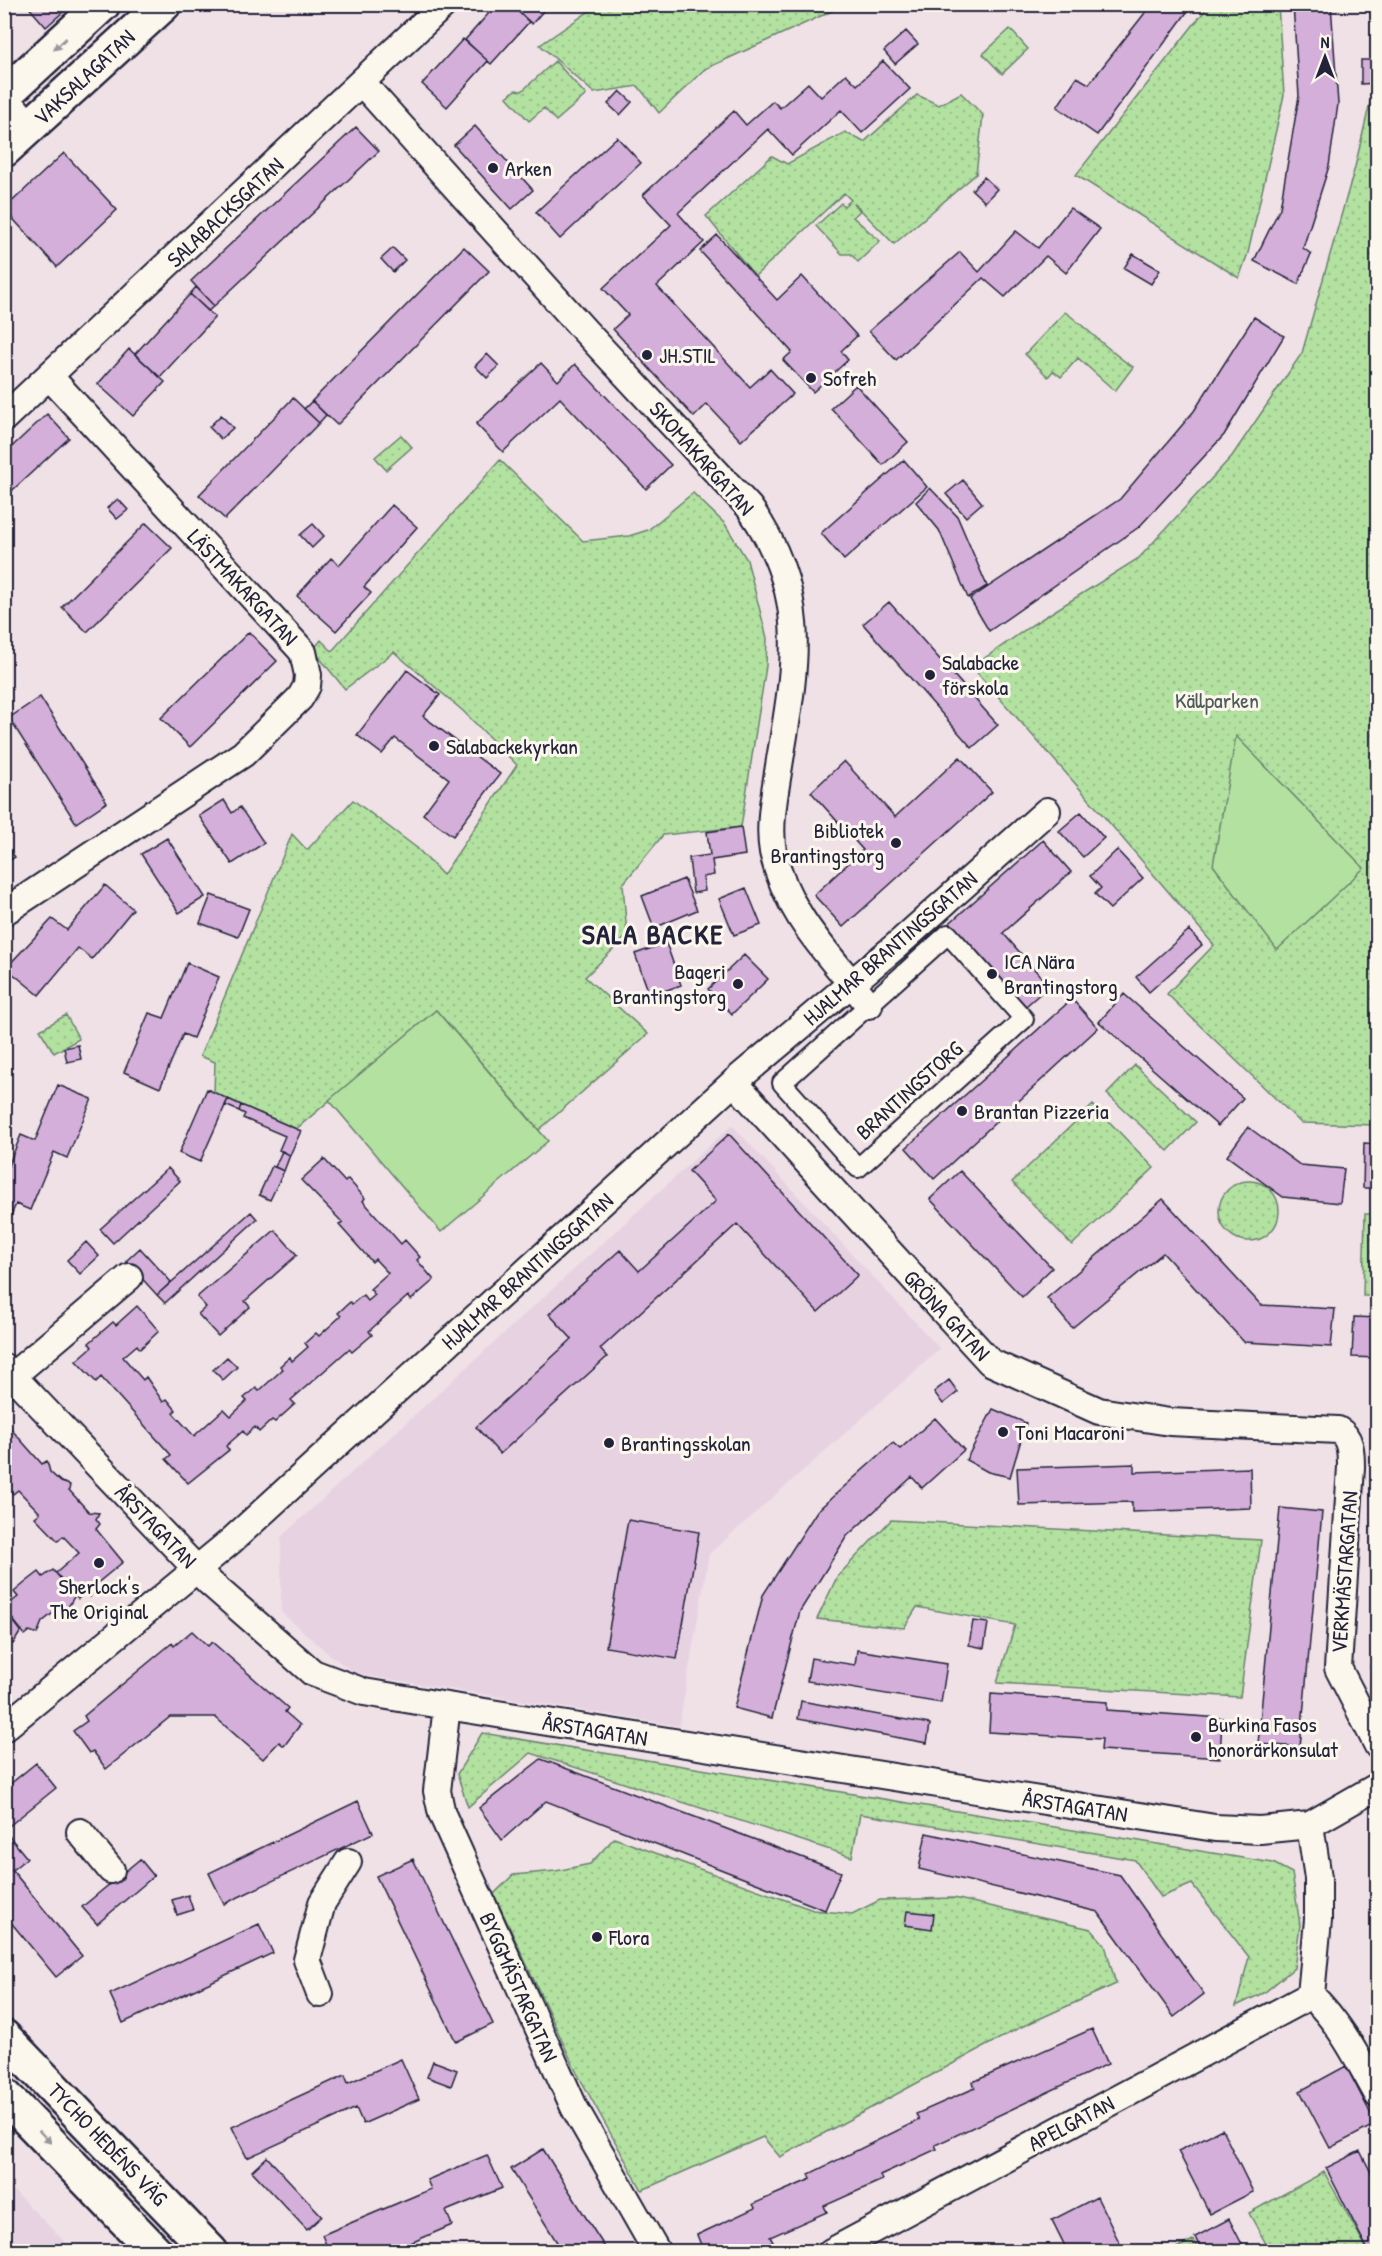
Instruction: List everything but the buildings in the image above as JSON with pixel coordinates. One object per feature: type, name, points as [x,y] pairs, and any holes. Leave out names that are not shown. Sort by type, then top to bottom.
[{"type":"main road","name":"VAKSALAGATAN","points":[[4,95],[103,4]]},
{"type":"main road","name":"VAKSALAGATAN","points":[[4,150],[164,4]]},
{"type":"main road","name":"TYCHO HEDÉNS VÄG","points":[[4,2037],[211,2252]]},
{"type":"main road","name":"TYCHO HEDÉNS VÄG","points":[[4,2095],[156,2252]]},
{"type":"street","name":"SALABACKSGATAN","points":[[4,418],[444,4]]},
{"type":"street","name":"SKOMAKARGATAN","points":[[362,83],[585,331],[743,500],[761,524],[783,576],[793,611],[796,638],[795,667],[776,785],[773,851],[793,905],[823,952],[869,1005]]},
{"type":"street","points":[[4,95],[30,127]]},
{"type":"street","name":"LÄSTMAKARGATAN","points":[[4,912],[243,754],[300,698],[308,686],[303,652],[49,376]]},
{"type":"street","name":"HJALMAR BRANTINGSGATAN","points":[[4,1728],[198,1570],[734,1082],[852,983],[1047,811]]},
{"type":"street","name":"BRANTINGSTORG","points":[[948,934],[1024,1019],[858,1168],[782,1083],[869,1005],[948,934]]},
{"type":"street","name":"GRÖNA GATAN","points":[[734,1082],[990,1362],[1099,1411],[1170,1422],[1338,1430]]},
{"type":"street","points":[[7,1375],[129,1277]]},
{"type":"street","name":"ÅRSTAGATAN","points":[[7,1375],[198,1570],[313,1673],[364,1692],[1215,1828],[1260,1830],[1310,1825]]},
{"type":"street","name":"VERKMÄSTARGATAN","points":[[1338,1430],[1344,1433],[1351,1449],[1351,1467],[1338,1668],[1377,1746]]},
{"type":"street","name":"BYGGMÄSTARGATAN","points":[[447,1706],[437,1791],[442,1814],[574,2107],[657,2252]]},
{"type":"street","points":[[1377,1786],[1310,1825],[1318,1878],[1318,1920],[1311,1995],[1329,2013],[1349,2041],[1377,2095]]},
{"type":"street","points":[[80,1832],[111,1870]]},
{"type":"street","points":[[320,1994],[307,1960],[322,1904],[348,1862]]},
{"type":"street","name":"APELGATAN","points":[[831,2252],[1311,1995]]},
{"type":"shaded area","name":"Brantingsskolan","points":[[732,1125],[940,1349],[709,1554],[679,1726],[357,1674],[331,1656],[281,1612],[281,1537]]},
{"type":"shaded area","points":[[5,2182],[74,2251],[5,2251]]},
{"type":"green space","points":[[598,5],[845,5],[705,69],[659,113],[638,86],[594,93],[540,45]]},
{"type":"green space","points":[[1209,5],[1278,5],[1284,95],[1248,253],[1239,278],[1076,175]]},
{"type":"green space","name":"Källparken","points":[[1372,5],[1377,5],[1377,1125],[1301,1123],[1167,994],[1214,945],[972,667],[1032,625],[1139,558],[1232,456],[1302,353],[1355,167],[1374,85]]},
{"type":"green space","points":[[1010,29],[1028,49],[1002,74],[983,54]]},
{"type":"green space","points":[[555,61],[586,95],[556,121],[544,108],[529,121],[507,97],[515,90],[522,91]]},
{"type":"green space","points":[[961,93],[983,115],[976,174],[894,244],[854,203],[860,211],[853,217],[880,241],[858,262],[851,254],[842,254],[816,226],[841,203],[844,206],[851,200],[844,193],[755,276],[706,216],[772,156],[787,164],[845,132],[864,142],[917,95],[939,105]]},
{"type":"green space","points":[[1065,312],[1133,367],[1115,391],[1078,358],[1061,377],[1053,371],[1048,377],[1025,354]]},
{"type":"green space","points":[[401,435],[412,447],[386,470],[375,457]]},
{"type":"green space","points":[[500,460],[583,541],[629,536],[648,530],[693,493],[725,524],[747,560],[767,638],[766,666],[741,827],[663,835],[623,884],[627,936],[585,977],[648,1034],[539,1130],[436,1010],[296,1129],[214,1093],[215,1062],[200,1056],[292,834],[307,850],[353,800],[417,848],[443,875],[517,765],[463,711],[394,652],[345,689],[313,650],[321,640],[332,651]]},
{"type":"green space","points":[[1236,736],[1364,868],[1277,950],[1213,865]]},
{"type":"green space","points":[[436,1010],[548,1141],[441,1232],[329,1100]]},
{"type":"green space","points":[[66,1015],[79,1039],[54,1053],[40,1030]]},
{"type":"green space","points":[[1135,1065],[1196,1122],[1168,1151],[1107,1094]]},
{"type":"green space","points":[[1093,1105],[1154,1168],[1072,1245],[1012,1182]]},
{"type":"green space","points":[[1249,1181],[1270,1190],[1279,1211],[1270,1232],[1249,1241],[1228,1232],[1219,1211],[1228,1190]]},
{"type":"green space","points":[[1365,1214],[1377,1214],[1377,1296],[1363,1296]]},
{"type":"green space","points":[[891,1520],[1261,1540],[1240,1697],[997,1683],[1015,1625],[917,1607],[904,1628],[817,1619],[837,1577]]},
{"type":"green space","points":[[482,1733],[1273,1863],[1292,1873],[1300,1925],[1294,1968],[1265,1992],[1236,2006],[1249,1957],[1192,1884],[1161,1897],[1135,1860],[860,1814],[852,1857],[531,1753],[468,1807],[457,1774]]},
{"type":"green space","points":[[614,1838],[813,1910],[852,1914],[880,1900],[954,1898],[1091,1929],[1105,1945],[1116,1984],[1019,2028],[780,2157],[763,2137],[642,2190],[577,2073],[494,1894],[513,1875],[556,1871],[590,1864]]},
{"type":"green space","points":[[1324,2172],[1368,2251],[1270,2251],[1249,2213]]},
{"type":"green space","points":[[1193,2240],[1199,2251],[1170,2251]]},
{"type":"waterway","points":[[1374,242],[1378,238]]},
{"type":"place","name":"Arken","points":[[493,168]]},
{"type":"place","name":"JH.STIL","points":[[647,355]]},
{"type":"place","name":"Sofreh","points":[[811,378]]},
{"type":"place","name":"Salabacke förskola","points":[[930,675]]},
{"type":"place","name":"Salabackekyrkan","points":[[434,746]]},
{"type":"place","name":"Bibliotek Brantingstorg","points":[[896,843]]},
{"type":"place","name":"ICA Nära Brantingstorg","points":[[992,974]]},
{"type":"place","name":"Bageri Brantingstorg","points":[[738,984]]},
{"type":"place","name":"Brantan Pizzeria","points":[[962,1111]]},
{"type":"place","name":"Toni Macaroni","points":[[1003,1432]]},
{"type":"place","name":"Brantingsskolan","points":[[609,1443]]},
{"type":"place","name":"Sherlock's The Original","points":[[99,1563]]},
{"type":"place","name":"Burkina Fasos honorärkonsulat","points":[[1196,1737]]},
{"type":"place","name":"Flora","points":[[597,1937]]},
{"type":"district","name":"SALA BACKE","points":[[653,934]]}]
